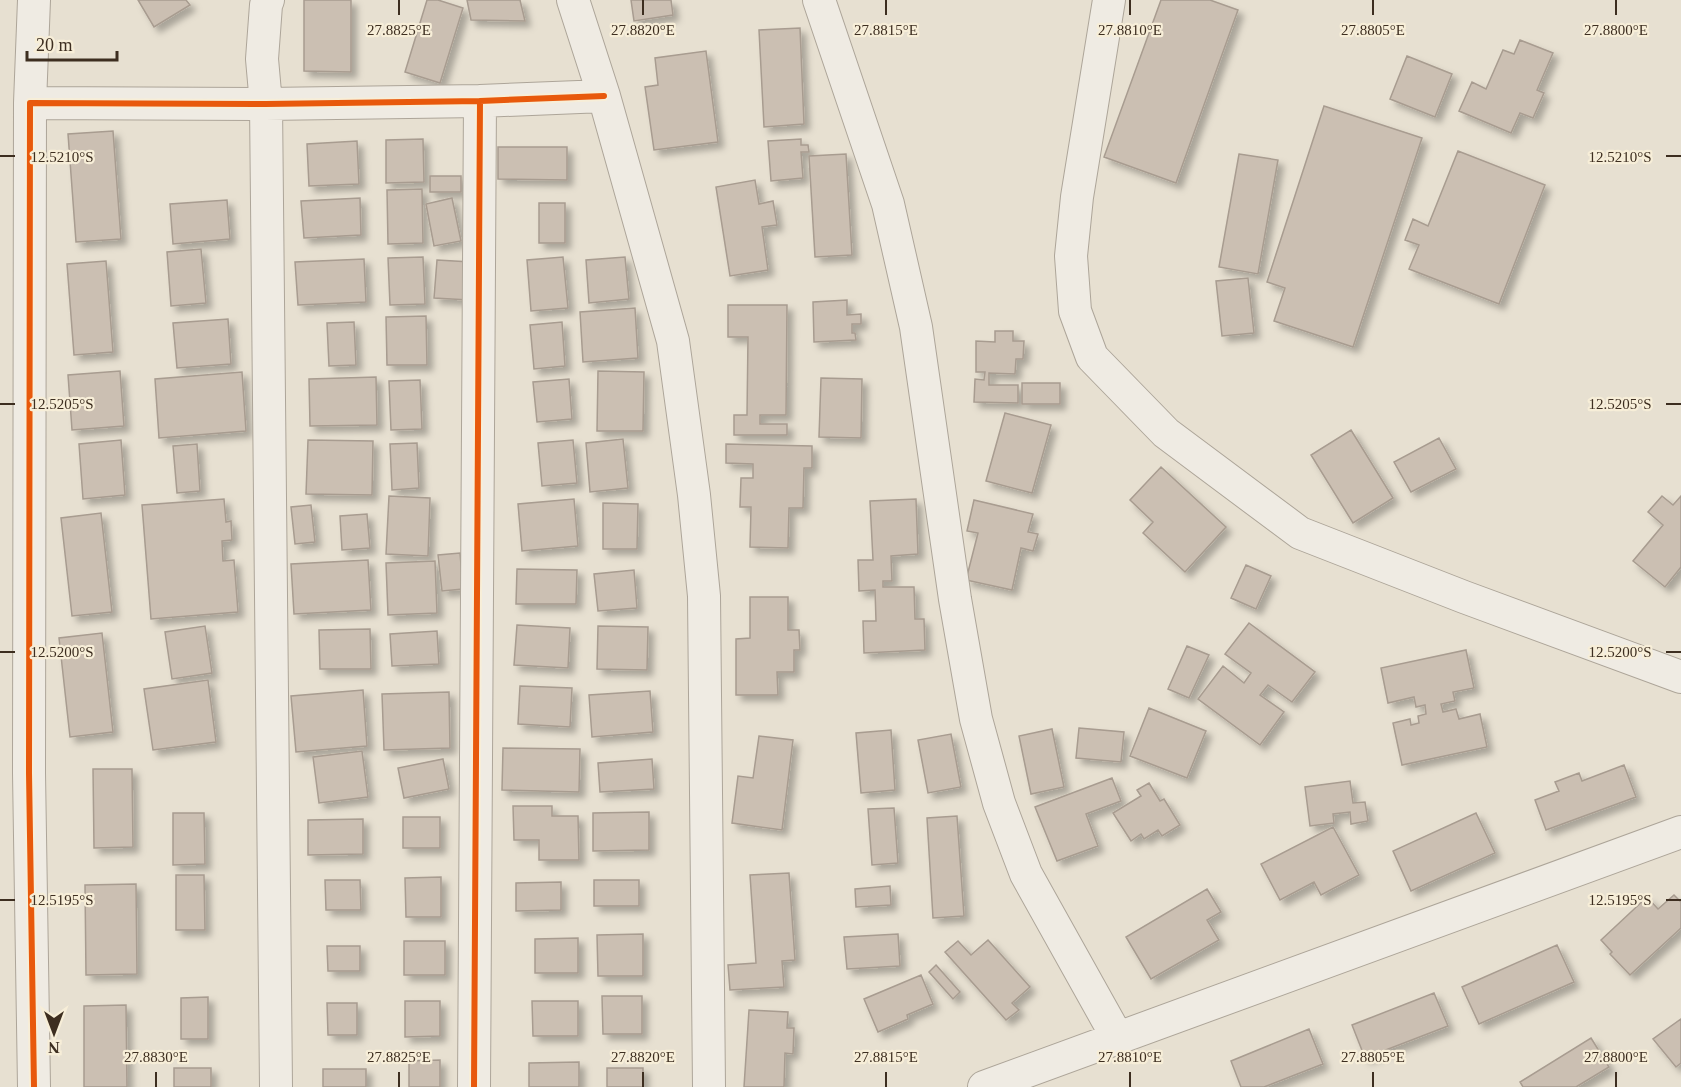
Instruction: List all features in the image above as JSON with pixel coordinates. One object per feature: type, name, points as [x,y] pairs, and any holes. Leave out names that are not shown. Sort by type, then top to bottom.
[{"type":"street","points":[[34,0],[30,103],[28,773],[34,1087]]},
{"type":"street","points":[[268,0],[262,59],[266,104],[276,1087]]},
{"type":"street","points":[[573,0],[604,96],[673,341],[695,506],[704,596],[709,1087]]},
{"type":"street","points":[[819,0],[888,204],[916,327],[955,599],[976,719],[999,803],[1026,874],[1117,1037]]},
{"type":"street","points":[[1109,0],[1077,197],[1071,256],[1075,310],[1092,357],[1166,433],[1300,533],[1464,597],[1681,677]]},
{"type":"street","points":[[30,103],[480,102],[604,96]]},
{"type":"street","points":[[474,1087],[480,102]]},
{"type":"street","points":[[984,1087],[1681,832]]},
{"type":"building","points":[[138,0],[186,0],[190,5],[154,27]]},
{"type":"building","points":[[304,0],[351,0],[351,72],[304,71]]},
{"type":"building","points":[[427,0],[438,0],[463,8],[440,83],[405,72]]},
{"type":"building","points":[[467,0],[520,0],[525,21],[471,20]]},
{"type":"building","points":[[631,0],[671,0],[673,15],[634,21]]},
{"type":"building","points":[[1161,0],[1210,0],[1238,10],[1176,183],[1104,157]]},
{"type":"building","points":[[800,28],[804,124],[764,127],[759,30]]},
{"type":"building","points":[[1520,40],[1553,53],[1537,90],[1544,93],[1533,118],[1520,113],[1511,133],[1459,111],[1472,82],[1486,89],[1503,50],[1514,54]]},
{"type":"building","points":[[706,51],[718,142],[654,150],[645,87],[658,85],[655,58]]},
{"type":"building","points":[[1407,56],[1452,74],[1435,117],[1390,99]]},
{"type":"building","points":[[1324,106],[1422,138],[1353,347],[1274,321],[1285,288],[1267,282]]},
{"type":"building","points":[[113,131],[121,239],[76,242],[68,134]]},
{"type":"building","points":[[423,139],[424,182],[386,183],[386,140]]},
{"type":"building","points":[[801,139],[801,145],[808,145],[809,152],[801,152],[803,178],[771,181],[768,141]]},
{"type":"building","points":[[357,141],[359,184],[309,186],[307,144]]},
{"type":"building","points":[[498,147],[567,147],[567,180],[498,179]]},
{"type":"building","points":[[1458,151],[1545,185],[1499,304],[1409,269],[1419,245],[1405,240],[1413,219],[1428,226]]},
{"type":"building","points":[[846,154],[852,255],[815,257],[809,156]]},
{"type":"building","points":[[1239,154],[1278,160],[1258,274],[1219,267]]},
{"type":"building","points":[[430,176],[461,176],[461,192],[430,192]]},
{"type":"building","points":[[755,180],[759,204],[773,201],[777,225],[762,227],[768,270],[730,276],[716,187]]},
{"type":"building","points":[[422,189],[423,243],[388,244],[387,190]]},
{"type":"building","points":[[360,198],[361,235],[304,238],[301,201]]},
{"type":"building","points":[[452,198],[461,241],[434,246],[426,204]]},
{"type":"building","points":[[227,200],[230,239],[173,244],[170,204]]},
{"type":"building","points":[[539,203],[565,203],[565,243],[539,243]]},
{"type":"building","points":[[201,249],[206,303],[171,306],[167,252]]},
{"type":"building","points":[[423,257],[425,304],[390,305],[388,258]]},
{"type":"building","points":[[563,257],[568,308],[531,311],[527,260]]},
{"type":"building","points":[[625,257],[629,299],[589,303],[586,260]]},
{"type":"building","points":[[364,259],[366,302],[298,305],[295,262]]},
{"type":"building","points":[[437,260],[471,262],[469,300],[434,298]]},
{"type":"building","points":[[106,261],[113,352],[74,355],[67,264]]},
{"type":"building","points":[[1248,278],[1254,333],[1222,336],[1216,281]]},
{"type":"building","points":[[847,300],[847,315],[861,314],[861,324],[852,324],[852,333],[855,333],[856,340],[814,342],[813,302]]},
{"type":"building","points":[[728,305],[787,305],[786,415],[760,415],[760,424],[787,424],[787,435],[734,435],[734,415],[747,415],[748,337],[728,337]]},
{"type":"building","points":[[635,308],[638,358],[583,362],[580,312]]},
{"type":"building","points":[[426,316],[427,365],[387,365],[386,317]]},
{"type":"building","points":[[228,319],[231,364],[177,368],[173,323]]},
{"type":"building","points":[[354,322],[356,365],[329,366],[327,323]]},
{"type":"building","points":[[562,322],[565,366],[534,369],[530,325]]},
{"type":"building","points":[[995,331],[1013,331],[1013,341],[1024,341],[1023,359],[1016,359],[1015,374],[989,373],[989,385],[1018,385],[1018,403],[974,402],[975,379],[984,380],[985,372],[976,372],[976,341],[995,342]]},
{"type":"building","points":[[120,371],[124,426],[72,430],[68,375]]},
{"type":"building","points":[[598,371],[644,372],[643,431],[597,431]]},
{"type":"building","points":[[242,372],[246,431],[159,438],[155,379]]},
{"type":"building","points":[[376,377],[377,425],[310,426],[309,379]]},
{"type":"building","points":[[821,378],[862,379],[861,438],[819,437]]},
{"type":"building","points":[[569,379],[572,419],[537,422],[533,382]]},
{"type":"building","points":[[420,380],[422,429],[391,430],[389,381]]},
{"type":"building","points":[[1022,383],[1060,383],[1060,404],[1022,404]]},
{"type":"building","points":[[1005,413],[1051,425],[1032,493],[986,481]]},
{"type":"building","points":[[1351,430],[1393,498],[1353,523],[1311,455]]},
{"type":"building","points":[[1439,438],[1456,469],[1411,492],[1394,462]]},
{"type":"building","points":[[623,439],[628,488],[590,492],[586,443]]},
{"type":"building","points":[[121,440],[125,495],[83,499],[79,444]]},
{"type":"building","points":[[308,440],[373,441],[372,495],[306,494]]},
{"type":"building","points":[[573,440],[577,483],[542,486],[538,443]]},
{"type":"building","points":[[417,443],[419,488],[392,490],[390,444]]},
{"type":"building","points":[[197,444],[200,491],[177,493],[173,446]]},
{"type":"building","points":[[726,444],[812,446],[812,468],[804,468],[803,508],[789,508],[788,548],[750,547],[751,507],[740,507],[741,478],[753,478],[753,464],[726,463]]},
{"type":"building","points":[[1161,467],[1226,527],[1185,572],[1143,533],[1153,522],[1130,500]]},
{"type":"building","points":[[389,496],[430,498],[428,556],[386,554]]},
{"type":"building","points":[[1662,496],[1673,505],[1681,496],[1681,567],[1665,587],[1633,561],[1663,525],[1648,512]]},
{"type":"building","points":[[224,499],[226,522],[231,521],[232,540],[222,541],[223,561],[234,560],[238,612],[151,619],[142,505]]},
{"type":"building","points":[[574,499],[578,546],[522,551],[518,504]]},
{"type":"building","points":[[916,499],[918,554],[891,556],[892,581],[883,581],[883,587],[914,587],[915,619],[924,619],[925,650],[864,653],[863,621],[876,621],[875,590],[859,591],[858,560],[873,560],[870,501]]},
{"type":"building","points":[[974,500],[1033,514],[1028,532],[1038,534],[1033,551],[1021,548],[1012,590],[966,580],[978,533],[967,531]]},
{"type":"building","points":[[603,503],[638,504],[637,549],[603,549]]},
{"type":"building","points":[[311,505],[315,542],[295,544],[291,507]]},
{"type":"building","points":[[101,513],[112,612],[72,616],[61,518]]},
{"type":"building","points":[[367,514],[370,548],[342,550],[340,516]]},
{"type":"building","points":[[460,553],[463,589],[442,591],[438,555]]},
{"type":"building","points":[[368,560],[371,610],[294,614],[291,564]]},
{"type":"building","points":[[435,561],[437,613],[388,615],[386,563]]},
{"type":"building","points":[[1246,565],[1271,576],[1256,609],[1231,598]]},
{"type":"building","points":[[517,569],[577,570],[576,604],[516,604]]},
{"type":"building","points":[[634,570],[637,608],[598,611],[594,574]]},
{"type":"building","points":[[750,597],[788,597],[788,630],[799,630],[800,650],[794,650],[794,672],[777,672],[778,695],[736,695],[736,639],[750,638]]},
{"type":"building","points":[[1249,623],[1315,672],[1292,702],[1268,685],[1260,695],[1284,712],[1260,745],[1198,699],[1223,666],[1244,683],[1251,673],[1225,654]]},
{"type":"building","points":[[517,625],[570,628],[568,668],[514,665]]},
{"type":"building","points":[[205,626],[212,673],[172,679],[165,632]]},
{"type":"building","points":[[598,626],[648,627],[647,670],[597,669]]},
{"type":"building","points":[[370,629],[371,669],[320,669],[319,630]]},
{"type":"building","points":[[437,631],[439,664],[392,666],[390,634]]},
{"type":"building","points":[[102,633],[113,732],[70,737],[59,638]]},
{"type":"building","points":[[1187,646],[1209,655],[1189,698],[1168,689]]},
{"type":"building","points":[[1466,650],[1474,688],[1453,692],[1455,701],[1441,704],[1443,712],[1456,709],[1459,719],[1480,714],[1487,747],[1402,765],[1393,723],[1410,719],[1411,725],[1419,723],[1418,716],[1426,714],[1425,705],[1416,707],[1414,697],[1388,703],[1381,668]]},
{"type":"building","points":[[208,680],[216,742],[153,750],[144,689]]},
{"type":"building","points":[[520,686],[572,688],[570,727],[518,724]]},
{"type":"building","points":[[363,690],[367,746],[296,752],[291,696]]},
{"type":"building","points":[[650,691],[653,732],[592,737],[589,695]]},
{"type":"building","points":[[449,692],[450,748],[384,750],[382,694]]},
{"type":"building","points":[[1149,708],[1206,731],[1187,778],[1130,756]]},
{"type":"building","points":[[1079,728],[1124,732],[1121,762],[1076,758]]},
{"type":"building","points":[[1052,729],[1064,787],[1031,794],[1019,736]]},
{"type":"building","points":[[891,730],[895,790],[861,793],[856,733]]},
{"type":"building","points":[[951,734],[961,787],[928,793],[918,740]]},
{"type":"building","points":[[759,736],[793,740],[782,830],[732,823],[738,776],[753,778]]},
{"type":"building","points":[[503,748],[580,749],[579,792],[502,790]]},
{"type":"building","points":[[362,751],[368,797],[319,803],[313,757]]},
{"type":"building","points":[[443,759],[449,789],[404,798],[398,768]]},
{"type":"building","points":[[652,759],[654,789],[600,792],[598,763]]},
{"type":"building","points":[[1624,765],[1636,797],[1546,830],[1535,800],[1559,791],[1555,782],[1579,773],[1582,781]]},
{"type":"building","points":[[93,769],[132,769],[133,847],[94,848]]},
{"type":"building","points":[[1112,778],[1121,801],[1086,814],[1098,846],[1057,861],[1035,807]]},
{"type":"building","points":[[1350,781],[1353,803],[1365,802],[1368,821],[1351,824],[1350,812],[1333,814],[1334,823],[1310,826],[1305,787]]},
{"type":"building","points":[[1149,783],[1160,801],[1164,799],[1180,825],[1162,836],[1158,830],[1144,839],[1141,834],[1131,841],[1113,813],[1141,796],[1137,790]]},
{"type":"building","points":[[513,806],[552,806],[552,816],[578,816],[579,860],[539,860],[539,840],[514,840]]},
{"type":"building","points":[[894,808],[898,863],[872,865],[868,809]]},
{"type":"building","points":[[649,812],[649,850],[593,851],[593,813]]},
{"type":"building","points":[[173,813],[204,813],[205,864],[173,865]]},
{"type":"building","points":[[1476,813],[1495,853],[1411,891],[1393,851]]},
{"type":"building","points":[[957,816],[964,916],[933,918],[927,818]]},
{"type":"building","points":[[403,817],[440,817],[440,848],[403,848]]},
{"type":"building","points":[[363,819],[363,854],[308,855],[308,820]]},
{"type":"building","points":[[1333,827],[1359,875],[1321,895],[1314,882],[1280,900],[1261,864]]},
{"type":"building","points":[[789,873],[795,960],[782,961],[784,987],[730,990],[728,965],[756,963],[750,875]]},
{"type":"building","points":[[176,875],[204,875],[205,930],[176,930]]},
{"type":"building","points":[[441,877],[441,917],[406,917],[405,878]]},
{"type":"building","points":[[325,880],[360,880],[361,910],[326,910]]},
{"type":"building","points":[[594,880],[639,880],[639,906],[594,906]]},
{"type":"building","points":[[561,882],[561,910],[516,911],[516,883]]},
{"type":"building","points":[[136,884],[137,974],[86,975],[85,885]]},
{"type":"building","points":[[890,886],[891,905],[856,907],[855,889]]},
{"type":"building","points":[[1207,889],[1221,912],[1207,920],[1219,940],[1151,979],[1126,937]]},
{"type":"building","points":[[1674,895],[1681,902],[1681,928],[1630,975],[1610,954],[1612,952],[1601,940],[1647,897],[1658,909]]},
{"type":"building","points":[[643,934],[643,976],[598,976],[597,935]]},
{"type":"building","points":[[898,934],[900,966],[847,969],[844,937]]},
{"type":"building","points":[[578,938],[578,973],[535,973],[535,939]]},
{"type":"building","points":[[988,940],[1030,987],[1012,1003],[1019,1010],[1006,1020],[945,952],[958,941],[971,955]]},
{"type":"building","points":[[404,941],[445,941],[445,975],[404,975]]},
{"type":"building","points":[[1557,945],[1574,982],[1479,1024],[1462,987]]},
{"type":"building","points":[[327,946],[360,946],[360,971],[328,971]]},
{"type":"building","points":[[936,965],[960,992],[953,999],[929,972]]},
{"type":"building","points":[[921,975],[933,1004],[907,1015],[908,1019],[878,1032],[864,999]]},
{"type":"building","points":[[1434,993],[1448,1026],[1365,1058],[1352,1025]]},
{"type":"building","points":[[602,996],[642,996],[642,1034],[603,1034]]},
{"type":"building","points":[[208,997],[208,1039],[181,1039],[181,998]]},
{"type":"building","points":[[405,1001],[440,1001],[440,1036],[405,1037]]},
{"type":"building","points":[[532,1001],[578,1001],[578,1036],[533,1036]]},
{"type":"building","points":[[327,1003],[357,1003],[357,1035],[328,1035]]},
{"type":"building","points":[[126,1005],[127,1087],[84,1087],[84,1006]]},
{"type":"building","points":[[749,1010],[788,1012],[787,1028],[794,1028],[793,1054],[785,1053],[784,1087],[744,1087]]},
{"type":"building","points":[[1681,1019],[1681,1063],[1676,1067],[1653,1039]]},
{"type":"building","points":[[1309,1029],[1323,1064],[1264,1087],[1241,1087],[1231,1061]]},
{"type":"building","points":[[1591,1038],[1609,1067],[1576,1087],[1523,1087],[1520,1082]]},
{"type":"building","points":[[440,1060],[440,1087],[409,1087],[409,1061]]},
{"type":"building","points":[[579,1062],[579,1087],[529,1087],[529,1063]]},
{"type":"building","points":[[174,1068],[211,1068],[211,1087],[174,1087]]},
{"type":"building","points":[[607,1068],[643,1068],[643,1087],[607,1087]]},
{"type":"building","points":[[323,1069],[366,1069],[366,1087],[323,1087]]},
{"type":"cycle path","points":[[474,1087],[480,101],[604,96]]},
{"type":"cycle path","points":[[34,1087],[29,773],[30,103],[266,104],[480,101]]}]
